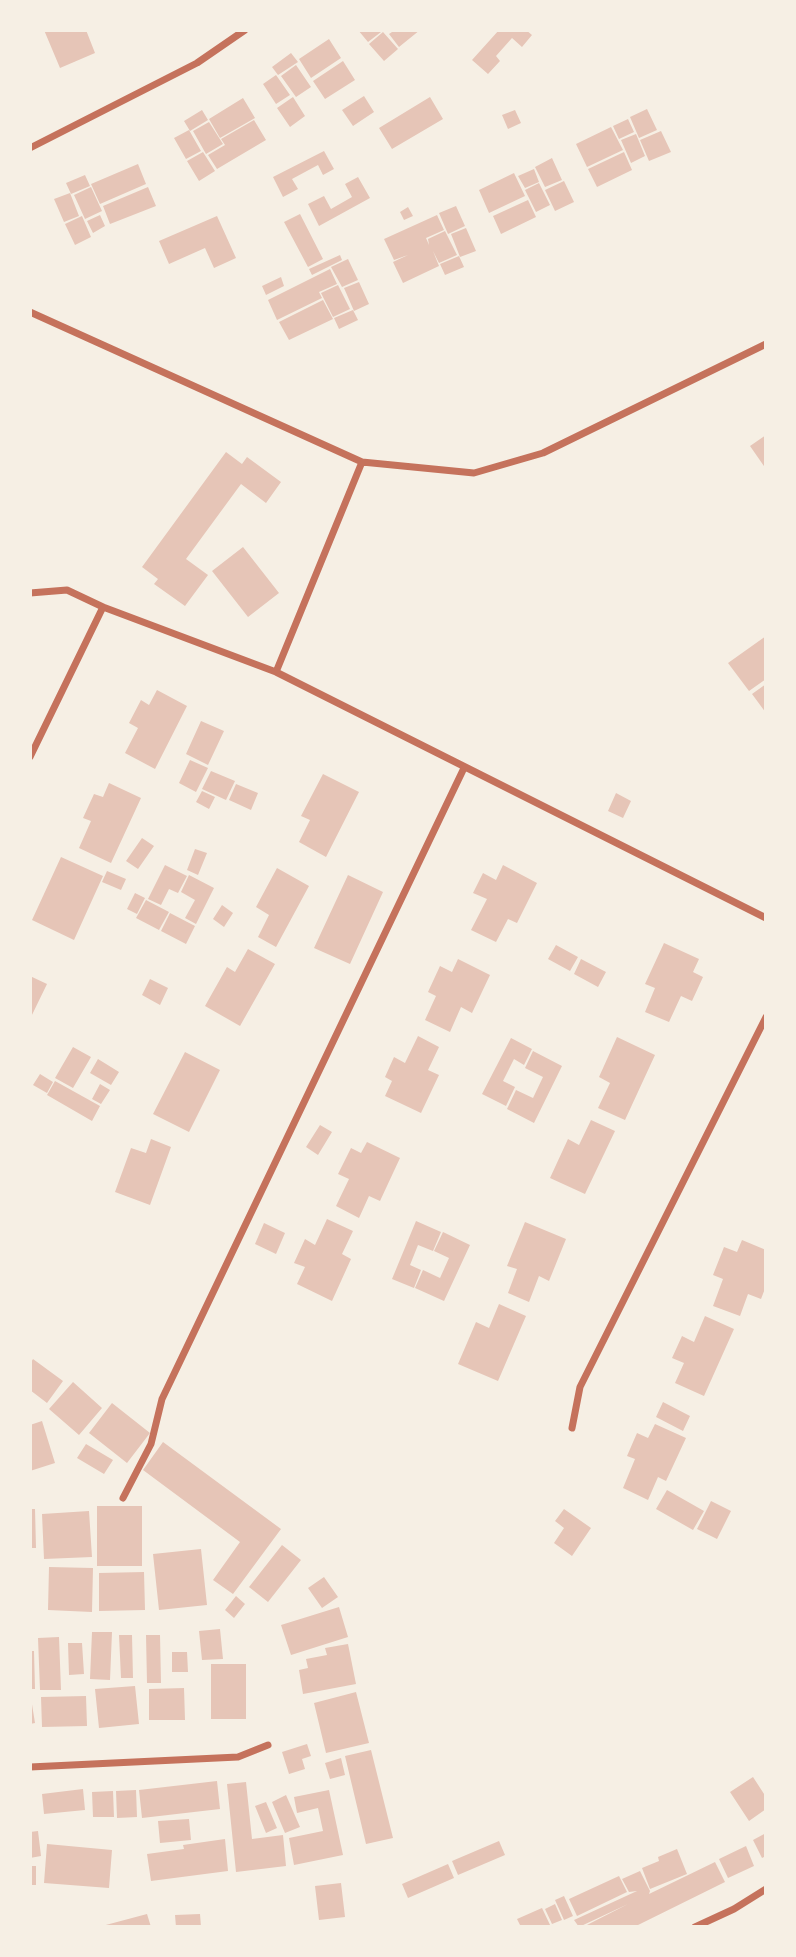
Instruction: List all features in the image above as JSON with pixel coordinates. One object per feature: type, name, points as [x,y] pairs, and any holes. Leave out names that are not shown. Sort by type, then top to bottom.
[{"type":"street","points":[[30,148],[197,63],[245,30]]},
{"type":"street","points":[[30,312],[362,462],[474,473],[543,453],[766,344]]},
{"type":"street","points":[[276,672],[362,462]]},
{"type":"street","points":[[30,593],[67,590],[103,607],[276,672],[766,918]]},
{"type":"street","points":[[30,757],[103,607]]},
{"type":"street","points":[[123,1498],[151,1444],[162,1399],[464,768]]},
{"type":"street","points":[[572,1428],[580,1387],[766,1017]]},
{"type":"street","points":[[30,1767],[238,1757],[268,1745]]},
{"type":"street","points":[[695,1927],[734,1909],[766,1889]]},
{"type":"building","points":[[44,30],[86,30],[95,53],[60,68]]},
{"type":"building","points":[[358,30],[379,30],[381,32],[368,42]]},
{"type":"building","points":[[395,30],[420,30],[399,47],[389,34]]},
{"type":"building","points":[[499,30],[526,30],[532,35],[522,47],[512,38],[496,56],[500,61],[488,74],[472,60]]},
{"type":"building","points":[[383,32],[398,49],[384,61],[369,44]]},
{"type":"building","points":[[329,39],[341,58],[311,78],[299,59]]},
{"type":"building","points":[[291,53],[298,62],[278,75],[272,67]]},
{"type":"building","points":[[343,61],[355,80],[325,99],[313,81]]},
{"type":"building","points":[[296,65],[311,87],[296,97],[281,76]]},
{"type":"building","points":[[276,75],[290,95],[276,104],[263,84]]},
{"type":"building","points":[[364,96],[374,112],[353,126],[342,110]]},
{"type":"building","points":[[293,97],[305,116],[290,127],[277,108]]},
{"type":"building","points":[[430,97],[443,119],[392,149],[379,128]]},
{"type":"building","points":[[243,98],[255,118],[220,138],[209,119]]},
{"type":"building","points":[[647,109],[657,130],[639,138],[630,117]]},
{"type":"building","points":[[202,110],[208,120],[190,131],[184,121]]},
{"type":"building","points":[[515,110],[521,123],[508,129],[502,115]]},
{"type":"building","points":[[628,119],[634,132],[619,139],[613,126]]},
{"type":"building","points":[[254,120],[266,140],[217,169],[208,155],[225,145],[221,139]]},
{"type":"building","points":[[209,122],[223,144],[206,154],[193,131]]},
{"type":"building","points":[[611,127],[623,150],[587,167],[576,144]]},
{"type":"building","points":[[189,130],[201,151],[186,159],[174,138]]},
{"type":"building","points":[[661,131],[671,152],[649,161],[640,140]]},
{"type":"building","points":[[636,134],[645,156],[631,163],[621,140]]},
{"type":"building","points":[[324,151],[334,169],[323,175],[318,165],[292,179],[298,189],[283,197],[273,177]]},
{"type":"building","points":[[203,152],[215,171],[199,181],[187,161]]},
{"type":"building","points":[[624,152],[632,170],[597,187],[588,169]]},
{"type":"building","points":[[552,158],[562,180],[545,187],[535,167]]},
{"type":"building","points":[[138,164],[146,184],[100,204],[91,184]]},
{"type":"building","points":[[534,169],[539,182],[525,188],[518,176]]},
{"type":"building","points":[[514,173],[525,196],[489,213],[479,190]]},
{"type":"building","points":[[85,175],[90,186],[71,194],[66,183]]},
{"type":"building","points":[[358,177],[370,198],[319,226],[308,204],[324,196],[331,209],[352,197],[345,184]]},
{"type":"building","points":[[564,181],[574,202],[555,211],[545,190]]},
{"type":"building","points":[[539,183],[550,205],[536,212],[525,190]]},
{"type":"building","points":[[91,187],[102,211],[85,219],[74,195]]},
{"type":"building","points":[[148,187],[156,206],[110,224],[103,206]]},
{"type":"building","points":[[70,193],[79,216],[64,222],[54,199]]},
{"type":"building","points":[[528,200],[536,217],[501,234],[493,216]]},
{"type":"building","points":[[456,206],[465,226],[448,234],[439,213]]},
{"type":"building","points":[[408,207],[413,216],[404,220],[400,212]]},
{"type":"building","points":[[300,214],[323,259],[308,267],[284,222]]},
{"type":"building","points":[[100,215],[105,226],[93,233],[87,221]]},
{"type":"building","points":[[437,215],[444,230],[426,238],[429,245],[428,239],[445,231],[457,255],[439,263],[433,251],[439,266],[403,283],[393,262],[408,255],[394,260],[384,239]]},
{"type":"building","points":[[82,216],[91,237],[75,245],[65,224]]},
{"type":"building","points":[[217,216],[236,258],[214,268],[205,248],[169,264],[159,241]]},
{"type":"building","points":[[466,228],[476,251],[460,257],[451,234]]},
{"type":"building","points":[[340,255],[342,260],[312,275],[309,269]]},
{"type":"building","points":[[459,256],[464,267],[445,275],[440,264]]},
{"type":"building","points":[[348,259],[358,280],[342,287],[331,267]]},
{"type":"building","points":[[330,269],[337,284],[319,292],[322,298],[277,320],[268,300]]},
{"type":"building","points":[[281,277],[284,286],[266,295],[262,286]]},
{"type":"building","points":[[359,282],[369,304],[354,311],[344,288]]},
{"type":"building","points":[[338,285],[350,309],[333,317],[321,293]]},
{"type":"building","points":[[323,300],[333,319],[289,340],[279,322]]},
{"type":"building","points":[[353,310],[358,320],[339,329],[334,318]]},
{"type":"building","points":[[766,435],[766,469],[750,446]]},
{"type":"building","points":[[226,452],[242,464],[247,457],[281,482],[266,503],[241,484],[186,559],[208,575],[185,606],[154,584],[158,579],[142,567]]},
{"type":"building","points":[[243,547],[279,593],[248,617],[212,571]]},
{"type":"building","points":[[766,636],[766,679],[749,691],[728,663]]},
{"type":"building","points":[[766,684],[766,713],[752,694]]},
{"type":"building","points":[[157,690],[187,706],[155,769],[125,753],[138,728],[129,723],[141,700],[149,705]]},
{"type":"building","points":[[201,721],[224,731],[208,765],[186,754]]},
{"type":"building","points":[[190,760],[208,768],[196,792],[179,783]]},
{"type":"building","points":[[211,771],[235,781],[226,800],[202,789]]},
{"type":"building","points":[[323,774],[359,792],[326,857],[299,842],[310,820],[301,816]]},
{"type":"building","points":[[109,783],[141,798],[111,863],[79,848],[91,821],[83,818],[94,794],[103,797]]},
{"type":"building","points":[[236,784],[258,793],[251,810],[229,800]]},
{"type":"building","points":[[202,791],[215,797],[209,809],[196,802]]},
{"type":"building","points":[[616,793],[631,801],[623,818],[608,811]]},
{"type":"building","points":[[142,838],[154,846],[138,869],[126,861]]},
{"type":"building","points":[[195,849],[207,853],[198,875],[187,870]]},
{"type":"building","points":[[61,857],[103,876],[74,940],[32,920]]},
{"type":"building","points":[[165,865],[187,876],[178,893],[169,889],[161,905],[148,899]]},
{"type":"building","points":[[503,865],[537,883],[517,923],[508,919],[496,942],[471,930],[487,899],[473,893],[483,873],[496,880]]},
{"type":"building","points":[[277,868],[309,886],[276,947],[258,937],[269,915],[256,907]]},
{"type":"building","points":[[107,871],[126,879],[121,890],[102,882]]},
{"type":"building","points":[[189,875],[214,888],[196,924],[185,918],[195,900],[181,892]]},
{"type":"building","points":[[348,875],[383,892],[350,964],[314,948]]},
{"type":"building","points":[[135,893],[145,898],[137,914],[127,909]]},
{"type":"building","points":[[146,900],[169,912],[159,930],[136,918]]},
{"type":"building","points":[[222,905],[233,913],[224,927],[213,919]]},
{"type":"building","points":[[170,913],[195,926],[186,944],[161,931]]},
{"type":"building","points":[[664,943],[699,959],[693,972],[703,977],[692,1001],[681,996],[669,1022],[645,1012],[655,988],[645,984]]},
{"type":"building","points":[[556,945],[578,957],[570,971],[548,959]]},
{"type":"building","points":[[248,949],[275,964],[240,1026],[205,1006],[227,967],[235,972]]},
{"type":"building","points":[[458,959],[490,975],[472,1013],[461,1007],[450,1032],[425,1020],[436,996],[428,992],[440,966],[452,972]]},
{"type":"building","points":[[581,959],[606,972],[598,987],[574,974]]},
{"type":"building","points":[[30,976],[47,984],[30,1019]]},
{"type":"building","points":[[150,979],[168,988],[160,1005],[142,995]]},
{"type":"building","points":[[418,1036],[439,1047],[428,1070],[439,1075],[421,1113],[385,1096],[392,1081],[385,1077],[394,1057],[405,1063]]},
{"type":"building","points":[[617,1037],[655,1055],[625,1120],[598,1108],[610,1083],[599,1077]]},
{"type":"building","points":[[511,1038],[532,1049],[524,1065],[514,1059],[503,1081],[515,1087],[506,1106],[482,1094]]},
{"type":"building","points":[[73,1047],[91,1057],[73,1088],[55,1078]]},
{"type":"building","points":[[533,1051],[562,1066],[534,1123],[507,1109],[516,1090],[533,1098],[543,1077],[525,1068]]},
{"type":"building","points":[[185,1052],[220,1070],[189,1132],[153,1114]]},
{"type":"building","points":[[98,1059],[119,1072],[111,1085],[90,1073]]},
{"type":"building","points":[[40,1074],[53,1082],[47,1093],[33,1085]]},
{"type":"building","points":[[55,1081],[100,1106],[92,1121],[47,1095]]},
{"type":"building","points":[[100,1084],[110,1090],[101,1104],[92,1099]]},
{"type":"building","points":[[591,1120],[615,1131],[585,1194],[550,1178],[568,1139],[579,1145]]},
{"type":"building","points":[[320,1125],[332,1132],[318,1155],[306,1147]]},
{"type":"building","points":[[151,1139],[171,1147],[150,1205],[115,1192],[131,1148],[146,1153]]},
{"type":"building","points":[[367,1142],[400,1158],[380,1201],[369,1196],[359,1218],[336,1206],[349,1179],[338,1174],[351,1148],[361,1153]]},
{"type":"building","points":[[327,1219],[353,1231],[342,1254],[351,1259],[332,1301],[297,1284],[305,1267],[294,1263],[305,1239],[315,1245]]},
{"type":"building","points":[[416,1221],[441,1232],[433,1251],[418,1245],[410,1265],[421,1270],[414,1288],[392,1279]]},
{"type":"building","points":[[525,1222],[566,1239],[549,1281],[539,1276],[529,1302],[508,1293],[517,1269],[507,1266]]},
{"type":"building","points":[[264,1223],[285,1233],[276,1254],[255,1244]]},
{"type":"building","points":[[443,1232],[470,1245],[444,1301],[415,1288],[423,1270],[440,1278],[449,1258],[434,1251]]},
{"type":"building","points":[[742,1240],[766,1250],[766,1286],[761,1299],[748,1294],[740,1316],[713,1306],[723,1279],[713,1275],[724,1247],[737,1252]]},
{"type":"building","points":[[499,1304],[526,1316],[498,1381],[458,1364],[476,1322],[489,1328]]},
{"type":"building","points":[[705,1316],[734,1329],[704,1396],[675,1383],[684,1363],[672,1358],[682,1336],[694,1342]]},
{"type":"building","points":[[33,1359],[63,1381],[47,1403],[30,1390],[30,1364]]},
{"type":"building","points":[[73,1382],[102,1408],[79,1435],[49,1409]]},
{"type":"building","points":[[663,1402],[690,1416],[683,1431],[656,1417]]},
{"type":"building","points":[[112,1403],[150,1433],[127,1463],[89,1433]]},
{"type":"building","points":[[42,1421],[55,1463],[30,1471],[30,1425]]},
{"type":"building","points":[[655,1424],[686,1438],[666,1481],[658,1477],[648,1500],[623,1488],[635,1459],[627,1456],[637,1433],[648,1438]]},
{"type":"building","points":[[163,1442],[281,1529],[233,1594],[213,1580],[240,1542],[143,1470]]},
{"type":"building","points":[[86,1444],[113,1460],[104,1474],[77,1458]]},
{"type":"building","points":[[667,1490],[704,1511],[693,1530],[656,1509]]},
{"type":"building","points":[[711,1501],[731,1511],[717,1539],[697,1529]]},
{"type":"building","points":[[97,1506],[142,1506],[142,1566],[97,1566]]},
{"type":"building","points":[[30,1509],[35,1509],[36,1548],[30,1548]]},
{"type":"building","points":[[564,1509],[591,1528],[572,1556],[554,1543],[564,1528],[555,1521]]},
{"type":"building","points":[[89,1511],[92,1557],[44,1559],[42,1514]]},
{"type":"building","points":[[282,1545],[301,1560],[268,1602],[249,1587]]},
{"type":"building","points":[[201,1549],[207,1605],[159,1610],[153,1554]]},
{"type":"building","points":[[49,1567],[93,1568],[92,1612],[48,1610]]},
{"type":"building","points":[[144,1572],[145,1610],[99,1611],[99,1573]]},
{"type":"building","points":[[324,1577],[338,1597],[322,1608],[308,1588]]},
{"type":"building","points":[[236,1596],[245,1604],[234,1618],[225,1610]]},
{"type":"building","points":[[339,1607],[348,1637],[291,1655],[281,1625]]},
{"type":"building","points":[[220,1629],[223,1659],[202,1660],[199,1631]]},
{"type":"building","points":[[92,1632],[112,1632],[110,1680],[90,1679]]},
{"type":"building","points":[[119,1635],[132,1635],[133,1678],[121,1678]]},
{"type":"building","points":[[146,1635],[160,1635],[161,1683],[147,1683]]},
{"type":"building","points":[[59,1637],[61,1690],[40,1690],[38,1638]]},
{"type":"building","points":[[68,1643],[82,1643],[84,1674],[69,1675]]},
{"type":"building","points":[[348,1644],[356,1684],[303,1694],[299,1670],[308,1668],[306,1659],[327,1655],[325,1648]]},
{"type":"building","points":[[30,1651],[34,1651],[35,1689],[30,1689]]},
{"type":"building","points":[[172,1652],[187,1652],[188,1672],[172,1672]]},
{"type":"building","points":[[211,1664],[246,1664],[246,1719],[211,1719]]},
{"type":"building","points":[[135,1686],[139,1724],[99,1728],[95,1689]]},
{"type":"building","points":[[184,1688],[185,1720],[149,1720],[149,1689]]},
{"type":"building","points":[[30,1692],[35,1723],[30,1724]]},
{"type":"building","points":[[356,1692],[369,1743],[326,1753],[314,1703]]},
{"type":"building","points":[[86,1696],[87,1726],[42,1727],[41,1697]]},
{"type":"building","points":[[307,1744],[311,1756],[302,1759],[305,1769],[289,1774],[282,1752]]},
{"type":"building","points":[[371,1750],[393,1838],[366,1844],[345,1756]]},
{"type":"building","points":[[341,1758],[345,1775],[330,1779],[325,1763]]},
{"type":"building","points":[[753,1777],[766,1797],[766,1809],[749,1821],[730,1792]]},
{"type":"building","points":[[217,1781],[220,1809],[142,1818],[139,1790]]},
{"type":"building","points":[[246,1782],[252,1839],[283,1835],[286,1866],[236,1872],[227,1784]]},
{"type":"building","points":[[83,1789],[85,1810],[44,1814],[42,1794]]},
{"type":"building","points":[[136,1790],[137,1817],[117,1818],[116,1791]]},
{"type":"building","points":[[329,1790],[343,1855],[294,1865],[289,1838],[323,1831],[318,1808],[297,1813],[294,1797]]},
{"type":"building","points":[[113,1791],[114,1817],[93,1817],[92,1792]]},
{"type":"building","points":[[286,1795],[300,1827],[285,1833],[272,1802]]},
{"type":"building","points":[[266,1802],[277,1828],[266,1833],[255,1806]]},
{"type":"building","points":[[189,1819],[191,1840],[160,1843],[158,1821]]},
{"type":"building","points":[[38,1831],[41,1856],[30,1858],[30,1832]]},
{"type":"building","points":[[766,1833],[766,1856],[762,1858],[753,1840]]},
{"type":"building","points":[[225,1839],[228,1871],[151,1881],[147,1854]]},
{"type":"building","points":[[499,1841],[505,1855],[458,1875],[452,1861]]},
{"type":"building","points":[[47,1844],[112,1850],[109,1888],[44,1883]]},
{"type":"building","points":[[746,1846],[754,1866],[728,1878],[719,1859]]},
{"type":"building","points":[[677,1849],[687,1874],[650,1889],[642,1868]]},
{"type":"building","points":[[715,1862],[725,1882],[634,1927],[583,1927],[628,1904],[579,1927],[574,1920],[637,1891],[629,1892],[622,1879],[640,1871],[649,1894]]},
{"type":"building","points":[[448,1864],[454,1878],[408,1898],[402,1884]]},
{"type":"building","points":[[30,1866],[36,1866],[36,1885],[30,1885]]},
{"type":"building","points":[[619,1876],[627,1892],[577,1916],[569,1899]]},
{"type":"building","points":[[341,1883],[345,1917],[319,1920],[315,1886]]},
{"type":"building","points":[[564,1896],[573,1916],[564,1920],[555,1900]]},
{"type":"building","points":[[555,1904],[562,1920],[552,1924],[545,1909]]},
{"type":"building","points":[[542,1908],[551,1927],[521,1927],[517,1919]]},
{"type":"building","points":[[147,1914],[151,1927],[102,1927],[102,1926]]},
{"type":"building","points":[[200,1914],[201,1927],[176,1927],[175,1915]]}]
